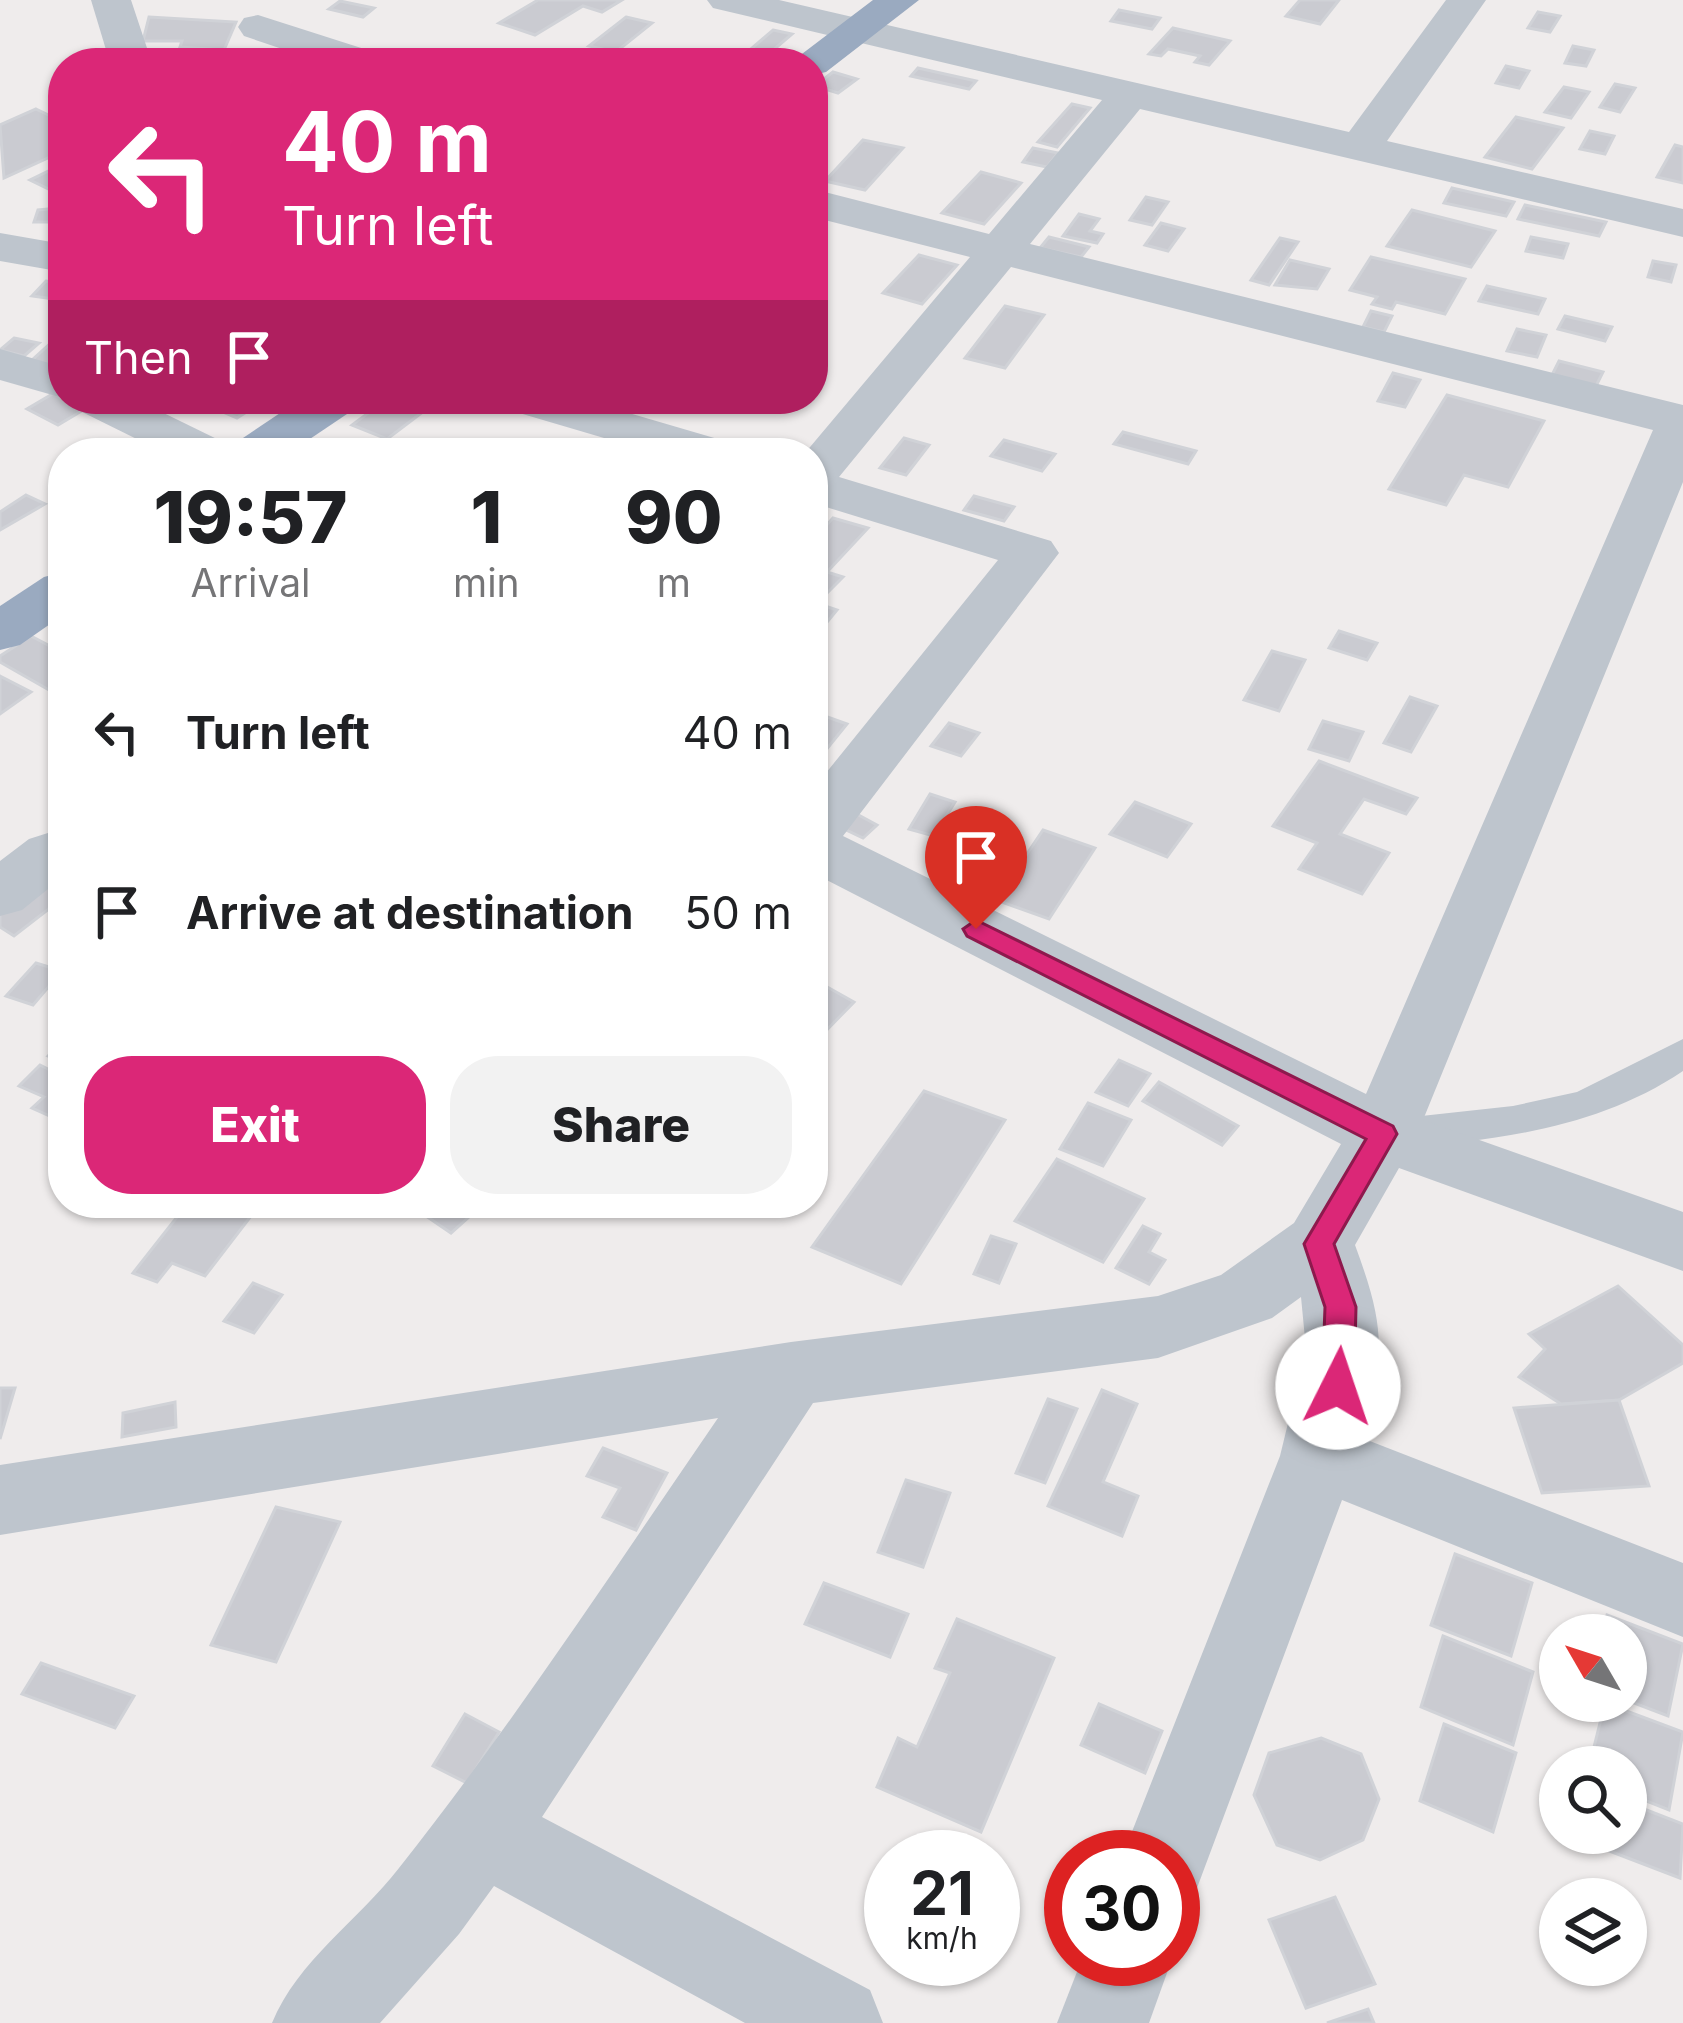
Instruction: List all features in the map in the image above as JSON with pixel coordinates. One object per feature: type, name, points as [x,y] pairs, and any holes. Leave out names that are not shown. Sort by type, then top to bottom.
[{"type":"highway","points":[[828,51],[899,0]]},
{"type":"highway","points":[[277,438],[313,414]]},
{"type":"highway","points":[[0,632],[48,599]]},
{"type":"street","points":[[111,0],[126,48]]},
{"type":"street","points":[[727,0],[1683,223]]},
{"type":"street","points":[[1358,149],[1466,0]]},
{"type":"street","points":[[254,30],[315,48]]},
{"type":"street","points":[[828,458],[1127,97]]},
{"type":"street","points":[[0,1500],[791,1374],[1158,1327],[1246,1297],[1319,1244],[1383,1134],[1683,421],[828,207]]},
{"type":"street","points":[[0,247],[48,255]]},
{"type":"street","points":[[0,364],[48,378]]},
{"type":"street","points":[[126,414],[175,438]]},
{"type":"street","points":[[573,414],[646,438]]},
{"type":"street","points":[[828,490],[1032,553],[828,812]]},
{"type":"street","points":[[828,855],[1383,1134],[1683,1242]]},
{"type":"street","points":[[0,894],[48,856]]},
{"type":"street","points":[[1176,1830],[1319,1456],[1343,1349],[1341,1307],[1319,1244]]},
{"type":"street","points":[[318,2023],[428,1903],[791,1374]]},
{"type":"street","points":[[1319,1456],[1683,1600]]},
{"type":"street","points":[[480,1831],[837,2023]]},
{"type":"street","points":[[1103,2023],[1117,1986]]},
{"type":"lane","points":[[1383,1134],[1489,1127],[1594,1103],[1683,1053]]},
{"type":"building","points":[[538,0],[622,0],[602,12],[583,6],[535,35],[499,23]]},
{"type":"building","points":[[1300,0],[1339,0],[1320,24],[1286,16]]},
{"type":"building","points":[[340,1],[374,8],[363,17],[329,9]]},
{"type":"building","points":[[1119,10],[1160,18],[1152,29],[1111,21]]},
{"type":"building","points":[[1538,12],[1560,16],[1550,32],[1528,28]]},
{"type":"building","points":[[149,17],[236,22],[225,48],[143,41]]},
{"type":"building","points":[[626,17],[652,23],[621,48],[589,46]]},
{"type":"building","points":[[1173,28],[1230,41],[1209,65],[1195,62],[1200,56],[1168,49],[1161,56],[1149,54]]},
{"type":"building","points":[[773,30],[792,34],[776,48],[752,48]]},
{"type":"building","points":[[1573,46],[1594,50],[1586,66],[1565,63]]},
{"type":"building","points":[[1506,66],[1529,71],[1519,88],[1496,83]]},
{"type":"building","points":[[918,68],[976,81],[969,89],[911,76]]},
{"type":"building","points":[[833,72],[857,79],[838,93],[828,90],[828,76]]},
{"type":"building","points":[[1615,84],[1635,88],[1620,112],[1600,107]]},
{"type":"building","points":[[1564,87],[1589,92],[1571,118],[1545,112]]},
{"type":"building","points":[[1072,104],[1090,108],[1057,147],[1038,142]]},
{"type":"building","points":[[36,109],[48,115],[48,158],[4,178],[0,125]]},
{"type":"building","points":[[1516,117],[1563,128],[1532,169],[1485,157]]},
{"type":"building","points":[[1590,131],[1614,136],[1605,154],[1580,149]]},
{"type":"building","points":[[863,140],[903,148],[865,190],[828,182]]},
{"type":"building","points":[[1675,145],[1683,147],[1683,183],[1657,177]]},
{"type":"building","points":[[1033,148],[1058,153],[1047,167],[1023,162]]},
{"type":"building","points":[[48,171],[48,189],[30,180]]},
{"type":"building","points":[[981,172],[1021,183],[984,224],[942,213]]},
{"type":"building","points":[[1452,188],[1514,202],[1506,216],[1444,203]]},
{"type":"building","points":[[1146,197],[1168,202],[1152,225],[1130,220]]},
{"type":"building","points":[[1525,205],[1606,222],[1599,236],[1518,219]]},
{"type":"building","points":[[48,209],[48,222],[34,222],[38,210]]},
{"type":"building","points":[[1412,210],[1495,231],[1471,267],[1387,246]]},
{"type":"building","points":[[1079,214],[1099,219],[1090,231],[1103,234],[1097,243],[1063,236]]},
{"type":"building","points":[[1161,223],[1184,229],[1168,251],[1145,245]]},
{"type":"building","points":[[1049,237],[1089,247],[1081,257],[1040,248]]},
{"type":"building","points":[[1531,237],[1568,244],[1563,258],[1526,251]]},
{"type":"building","points":[[1280,238],[1298,242],[1269,285],[1251,280]]},
{"type":"building","points":[[919,255],[957,265],[922,304],[883,293]]},
{"type":"building","points":[[1371,257],[1465,279],[1445,314],[1396,302],[1392,309],[1372,304],[1377,297],[1350,290]]},
{"type":"building","points":[[1290,260],[1329,269],[1317,289],[1275,285]]},
{"type":"building","points":[[1653,261],[1676,265],[1671,282],[1648,277]]},
{"type":"building","points":[[46,281],[48,281],[48,298],[32,296]]},
{"type":"building","points":[[1487,286],[1545,299],[1538,314],[1479,301]]},
{"type":"building","points":[[1005,306],[1044,315],[1005,368],[965,358]]},
{"type":"building","points":[[1371,311],[1392,316],[1384,332],[1363,327]]},
{"type":"building","points":[[1565,316],[1612,327],[1605,341],[1558,329]]},
{"type":"building","points":[[1517,329],[1546,335],[1537,357],[1507,351]]},
{"type":"building","points":[[14,338],[39,343],[24,356],[0,350]]},
{"type":"building","points":[[48,346],[48,366],[30,362]]},
{"type":"building","points":[[1559,361],[1603,372],[1595,388],[1551,377]]},
{"type":"building","points":[[1393,373],[1420,380],[1405,407],[1378,401]]},
{"type":"building","points":[[1447,395],[1544,421],[1508,487],[1464,475],[1446,505],[1389,489]]},
{"type":"building","points":[[48,397],[48,414],[77,414],[58,425],[27,409]]},
{"type":"building","points":[[367,414],[420,414],[388,438],[352,425]]},
{"type":"building","points":[[1123,432],[1196,451],[1188,464],[1114,444]]},
{"type":"building","points":[[904,438],[929,445],[906,475],[880,468]]},
{"type":"building","points":[[1004,440],[1055,454],[1042,471],[991,456]]},
{"type":"building","points":[[26,495],[45,504],[0,530],[0,512]]},
{"type":"building","points":[[974,496],[1014,507],[1004,521],[964,510]]},
{"type":"building","points":[[833,518],[868,528],[828,571],[828,524]]},
{"type":"building","points":[[828,572],[843,577],[828,592]]},
{"type":"building","points":[[1339,631],[1377,643],[1367,660],[1329,648]]},
{"type":"building","points":[[31,636],[48,645],[48,689],[0,662],[0,656]]},
{"type":"building","points":[[1272,651],[1305,660],[1279,711],[1244,700]]},
{"type":"building","points":[[0,676],[31,692],[0,714]]},
{"type":"building","points":[[1410,697],[1437,706],[1411,752],[1384,743]]},
{"type":"building","points":[[828,717],[847,724],[828,747]]},
{"type":"building","points":[[1323,721],[1363,732],[1349,761],[1309,749]]},
{"type":"building","points":[[949,723],[979,733],[961,756],[931,746]]},
{"type":"building","points":[[1319,761],[1417,798],[1406,814],[1364,799],[1340,834],[1389,853],[1362,894],[1299,869],[1317,843],[1273,826]]},
{"type":"building","points":[[930,794],[955,802],[934,836],[909,829]]},
{"type":"building","points":[[1135,802],[1191,824],[1167,857],[1110,834]]},
{"type":"building","points":[[853,812],[877,825],[863,838],[838,826]]},
{"type":"building","points":[[1043,830],[1095,848],[1049,919],[996,900]]},
{"type":"building","points":[[42,880],[48,883],[48,910],[14,936],[0,927],[0,911]]},
{"type":"building","points":[[36,963],[48,967],[48,987],[33,1005],[6,996]]},
{"type":"building","points":[[828,987],[854,1002],[828,1029]]},
{"type":"building","points":[[1119,1060],[1150,1074],[1128,1106],[1096,1092]]},
{"type":"building","points":[[40,1065],[48,1069],[48,1115],[32,1108],[44,1097],[19,1086]]},
{"type":"building","points":[[1159,1082],[1238,1126],[1222,1145],[1143,1101]]},
{"type":"building","points":[[924,1091],[1005,1120],[901,1284],[812,1247]]},
{"type":"building","points":[[1088,1103],[1131,1120],[1103,1166],[1060,1149]]},
{"type":"building","points":[[1057,1159],[1144,1199],[1103,1262],[1015,1221]]},
{"type":"building","points":[[176,1218],[249,1218],[205,1276],[172,1263],[157,1282],[133,1273]]},
{"type":"building","points":[[429,1218],[468,1218],[451,1233]]},
{"type":"building","points":[[1143,1226],[1160,1234],[1149,1252],[1165,1260],[1149,1284],[1116,1268]]},
{"type":"building","points":[[991,1236],[1016,1244],[999,1283],[974,1274]]},
{"type":"building","points":[[253,1283],[282,1295],[254,1333],[224,1321]]},
{"type":"building","points":[[1618,1286],[1683,1345],[1683,1363],[1619,1400],[1561,1404],[1519,1377],[1545,1349],[1529,1334]]},
{"type":"building","points":[[0,1388],[15,1388],[0,1439]]},
{"type":"building","points":[[1102,1390],[1137,1404],[1103,1482],[1138,1496],[1122,1536],[1048,1506]]},
{"type":"building","points":[[1048,1399],[1077,1409],[1045,1483],[1016,1473]]},
{"type":"building","points":[[1619,1400],[1649,1486],[1542,1493],[1514,1408]]},
{"type":"building","points":[[175,1402],[176,1427],[122,1437],[123,1413]]},
{"type":"building","points":[[603,1448],[667,1473],[636,1530],[603,1517],[620,1488],[587,1476]]},
{"type":"building","points":[[906,1480],[950,1493],[923,1567],[878,1552]]},
{"type":"building","points":[[276,1507],[340,1522],[276,1662],[211,1645]]},
{"type":"building","points":[[1455,1554],[1532,1583],[1511,1656],[1431,1625]]},
{"type":"building","points":[[824,1583],[908,1614],[890,1657],[805,1624]]},
{"type":"building","points":[[957,1619],[1054,1658],[982,1830],[877,1787],[898,1738],[917,1747],[950,1673],[935,1668]]},
{"type":"building","points":[[1647,1630],[1683,1644],[1668,1716],[1647,1708]]},
{"type":"building","points":[[1443,1636],[1533,1672],[1513,1745],[1421,1707]]},
{"type":"building","points":[[41,1663],[134,1696],[115,1728],[22,1694]]},
{"type":"building","points":[[1099,1704],[1162,1731],[1145,1773],[1081,1745]]},
{"type":"building","points":[[465,1714],[499,1732],[467,1783],[433,1766]]},
{"type":"building","points":[[1647,1719],[1683,1732],[1669,1810],[1647,1801],[1647,1746],[1594,1746],[1600,1722]]},
{"type":"building","points":[[1444,1724],[1516,1753],[1493,1832],[1420,1801]]},
{"type":"building","points":[[1321,1738],[1361,1754],[1379,1799],[1363,1840],[1320,1860],[1277,1845],[1254,1795],[1269,1753]]},
{"type":"building","points":[[1647,1810],[1683,1824],[1680,1878],[1617,1854],[1647,1854]]},
{"type":"building","points":[[1335,1897],[1375,1984],[1306,2008],[1269,1920]]},
{"type":"building","points":[[1368,2009],[1374,2023],[1327,2023]]},
{"type":"route","points":[[976,929],[1383,1134],[1319,1244],[1341,1307],[1338,1387]]}]
